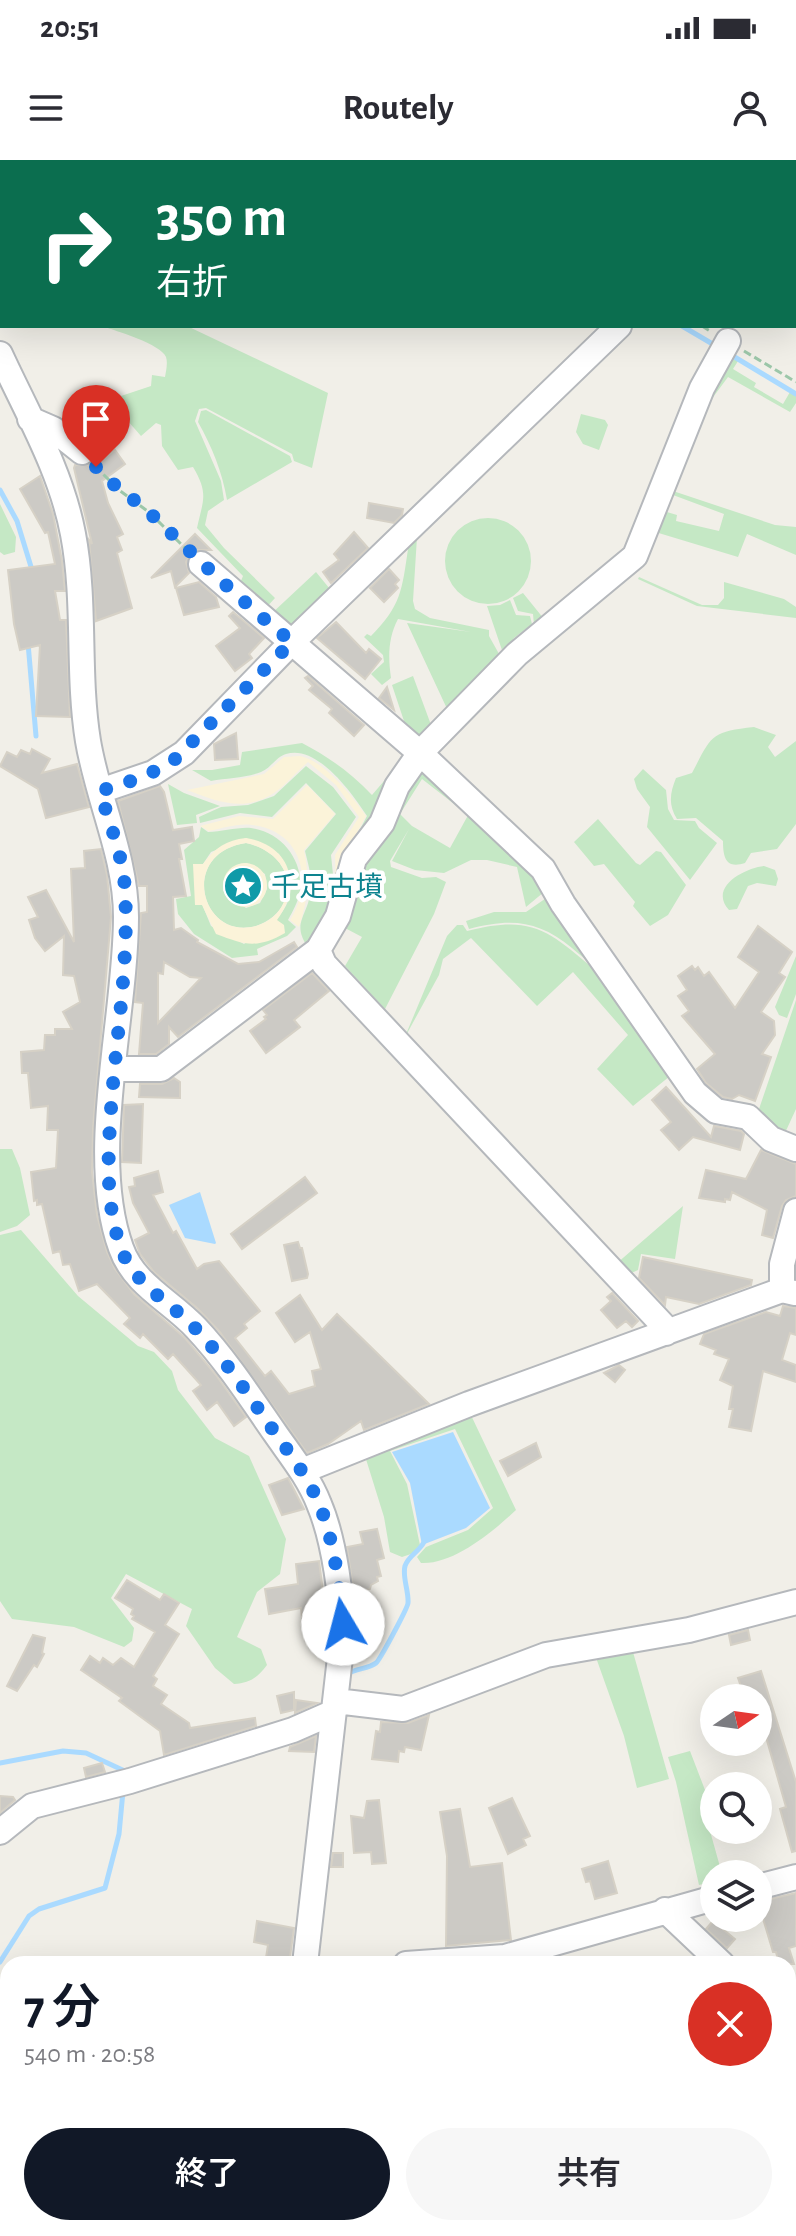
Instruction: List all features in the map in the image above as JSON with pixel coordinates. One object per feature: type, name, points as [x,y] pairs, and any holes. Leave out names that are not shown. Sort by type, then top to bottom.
[{"type":"street","points":[[100,791],[143,777],[172,762],[617,328]]},
{"type":"street","points":[[113,1069],[161,1069],[318,950],[338,916],[354,859],[382,823],[397,786],[420,753],[517,654],[635,556],[702,388],[725,346]]},
{"type":"street","points":[[0,354],[61,486],[74,537],[79,586],[81,680],[88,743],[123,871],[123,972],[113,1069],[108,1174],[121,1248],[141,1281],[197,1329],[234,1373],[302,1471],[325,1518],[342,1611],[342,1640],[306,1956]]},
{"type":"street","points":[[30,419],[53,429],[82,452]]},
{"type":"street","points":[[201,564],[420,753],[543,869],[563,904],[695,1093],[716,1111],[748,1117],[771,1139],[796,1149]]},
{"type":"street","points":[[318,950],[324,964],[663,1325],[666,1333]]},
{"type":"street","points":[[302,1471],[469,1404],[789,1292],[782,1264],[796,1211]]},
{"type":"street","points":[[0,1832],[32,1806],[130,1781],[293,1730],[335,1706],[403,1709],[546,1655],[689,1630],[796,1602]]},
{"type":"street","points":[[772,1883],[796,1877]]},
{"type":"street","points":[[508,1956],[700,1901]]},
{"type":"street","points":[[665,1910],[714,1956]]},
{"type":"path","points":[[704,328],[725,346],[796,382]]},
{"type":"path","points":[[82,452],[110,483],[150,513],[201,564]]},
{"type":"green space","points":[[108,328],[191,328],[328,393],[312,468],[294,461],[292,454],[206,408],[199,409],[195,421],[221,481],[224,500],[208,511],[205,525],[275,598],[265,609],[238,588],[243,576],[197,528],[203,491],[193,467],[178,470],[162,446],[161,425],[156,423],[141,436],[120,412],[118,397],[151,386],[152,375],[165,377],[167,364],[166,357],[156,347]]},
{"type":"green space","points":[[725,354],[738,361],[733,369],[756,383],[754,387],[783,404],[790,392],[796,396],[796,403],[790,412],[728,377],[711,400],[698,405]]},
{"type":"green space","points":[[206,410],[290,456],[292,462],[227,500],[216,460],[198,422],[201,411]]},
{"type":"green space","points":[[581,414],[605,420],[608,425],[599,450],[583,444],[576,432]]},
{"type":"green space","points":[[670,490],[775,525],[796,527],[796,555],[747,534],[738,557],[652,531],[660,510],[677,515],[676,521],[719,531],[724,514],[665,492]]},
{"type":"green space","points":[[0,504],[16,537],[15,552],[4,555],[0,552]]},
{"type":"green space","points":[[488,518],[504,522],[518,531],[527,545],[531,561],[527,577],[518,591],[504,600],[488,604],[472,600],[458,591],[449,577],[445,561],[449,545],[458,531],[472,522]]},
{"type":"green space","points":[[417,537],[415,609],[430,618],[489,630],[489,636],[503,661],[449,713],[407,623],[471,632],[398,619],[390,648],[391,678],[382,685],[371,674],[384,662],[383,655],[364,637],[367,634],[371,636],[389,616],[402,587],[408,549],[403,543]]},
{"type":"green space","points":[[316,572],[334,594],[293,631],[270,615]]},
{"type":"green space","points":[[639,577],[702,605],[718,605],[724,598],[724,582],[784,599],[796,607],[796,618],[697,606]]},
{"type":"green space","points":[[523,593],[544,619],[534,625],[533,614],[518,611],[513,598]]},
{"type":"green space","points":[[510,600],[516,615],[530,616],[532,624],[514,638],[504,656],[487,606]]},
{"type":"green space","points":[[413,676],[434,733],[421,744],[407,730],[392,685]]},
{"type":"green space","points":[[754,727],[776,735],[768,747],[775,757],[796,741],[796,824],[777,849],[751,853],[745,863],[734,864],[725,857],[723,841],[696,818],[677,819],[672,809],[671,794],[676,778],[692,773],[714,738],[729,731]]},
{"type":"green space","points":[[302,743],[339,766],[372,795],[384,781],[390,786],[309,949],[300,926],[311,889],[305,851],[336,814],[306,783],[272,817],[240,813],[200,823],[199,817],[221,807],[248,805],[274,796],[306,766],[333,787],[356,817],[331,855],[335,894],[349,850],[367,816],[332,773],[310,756],[298,753],[282,755],[265,770],[255,774],[211,781],[192,770],[240,765],[242,752]]},
{"type":"green space","points":[[418,764],[467,814],[422,779],[400,814],[412,826],[450,848],[472,808],[550,887],[526,907],[517,867],[487,860],[471,860],[444,873],[415,870],[392,861],[409,829],[390,861],[391,867],[422,878],[436,877],[446,882],[434,914],[385,1009],[345,966],[362,937],[345,928],[354,895],[363,893],[358,870]]},
{"type":"green space","points":[[643,769],[666,790],[668,809],[674,820],[695,821],[717,843],[690,880],[647,827],[650,807],[634,779]]},
{"type":"green space","points":[[168,784],[220,806],[196,815],[197,823],[177,825]]},
{"type":"green space","points":[[598,819],[636,863],[640,865],[656,851],[661,852],[686,885],[668,915],[650,926],[604,864],[594,866],[574,842]]},
{"type":"green space","points":[[201,827],[208,832],[251,828],[272,835],[289,850],[298,869],[300,891],[288,920],[296,927],[287,936],[257,949],[258,955],[232,958],[194,934],[178,914],[176,899],[191,896],[184,850],[199,837]],"holes":[[[246,838],[279,854],[291,884],[287,904],[276,920],[244,944],[211,926],[202,904],[203,864],[211,852]]]},
{"type":"green space","points":[[246,843],[256,846],[273,856],[285,872],[287,891],[284,902],[276,914],[265,922],[237,927],[222,921],[211,909],[205,894],[205,878],[211,862],[225,850]],"holes":[[[247,863],[265,874],[267,889],[260,903],[246,908],[223,891],[226,875],[236,866]]]},
{"type":"green space","points":[[764,866],[775,870],[778,879],[776,886],[757,883],[748,886],[737,909],[729,910],[723,894],[726,886],[748,870]]},
{"type":"green space","points":[[552,894],[675,1072],[633,1106],[597,1069],[628,1035],[573,972],[537,1006],[471,938],[443,959],[439,975],[404,1039],[447,936],[457,925],[463,925],[467,931],[507,925],[537,929],[564,944],[595,970],[560,939],[536,927],[524,924],[498,923],[469,929],[466,921],[494,912],[526,912]]},
{"type":"green space","points":[[796,956],[796,994],[787,1018],[779,1015],[775,1007]]},
{"type":"green space","points":[[796,1000],[796,1109],[784,1135],[757,1115]]},
{"type":"green space","points":[[0,1149],[12,1149],[20,1168],[30,1215],[17,1226],[0,1232]]},
{"type":"green space","points":[[683,1206],[675,1259],[641,1254],[638,1270],[625,1276],[616,1264]]},
{"type":"green space","points":[[21,1230],[78,1296],[138,1346],[154,1352],[172,1371],[178,1390],[215,1438],[249,1456],[286,1539],[280,1574],[257,1592],[237,1637],[261,1649],[267,1665],[253,1679],[234,1684],[215,1668],[186,1626],[192,1609],[126,1574],[111,1598],[134,1628],[132,1641],[124,1647],[74,1627],[12,1619],[0,1601],[0,1235]]},
{"type":"green space","points":[[469,1411],[516,1510],[485,1537],[459,1553],[446,1559],[421,1563],[417,1557],[426,1547],[468,1530],[493,1508],[455,1429],[390,1451],[407,1484],[420,1545],[414,1553],[402,1557],[390,1552],[384,1517],[365,1456]]},
{"type":"green space","points":[[631,1645],[669,1779],[637,1788],[624,1736],[594,1652]]},
{"type":"green space","points":[[690,1751],[700,1777],[700,1844],[714,1844],[718,1860],[700,1860],[699,1885],[676,1782],[668,1757]]},
{"type":"sand","points":[[300,756],[328,772],[366,816],[347,851],[336,891],[335,855],[359,817],[336,785],[308,762],[274,793],[252,803],[219,801],[187,790],[264,774],[284,757]]},
{"type":"sand","points":[[307,785],[335,814],[304,850],[307,889],[299,927],[290,920],[301,890],[302,875],[293,848],[283,837],[269,829],[252,825],[209,831],[200,826],[239,816],[273,819]]},
{"type":"sand","points":[[246,838],[273,849],[288,868],[290,881],[285,907],[277,920],[284,925],[285,933],[251,944],[216,934],[202,905],[195,905],[193,864],[203,864],[222,846]],"holes":[[[246,843],[256,846],[280,864],[285,872],[287,891],[282,906],[269,920],[256,926],[237,927],[222,921],[211,909],[205,894],[205,878],[211,862],[225,850]]]},
{"type":"sand","points":[[245,863],[261,869],[267,885],[261,901],[245,907],[229,901],[223,885],[229,869]]},
{"type":"water","points":[[200,1192],[215,1244],[185,1238],[169,1205]]},
{"type":"water","points":[[453,1432],[490,1508],[466,1528],[422,1545],[410,1483],[392,1452]]},
{"type":"building","points":[[115,450],[125,464],[102,481],[108,503],[123,534],[117,537],[122,550],[117,553],[132,608],[96,621],[89,540],[92,544],[74,468],[75,465],[89,465],[90,469]]},
{"type":"building","points":[[40,476],[53,514],[62,561],[65,591],[55,591],[60,620],[66,620],[70,717],[36,716],[40,645],[20,650],[14,624],[8,570],[55,564],[48,532],[45,533],[20,489]]},
{"type":"building","points":[[369,503],[403,509],[402,515],[394,523],[367,518]]},
{"type":"building","points":[[354,532],[368,548],[331,583],[323,572],[339,560],[334,554]]},
{"type":"building","points":[[195,534],[211,550],[197,550],[190,554],[186,562],[189,573],[175,587],[171,571],[151,578]]},
{"type":"building","points":[[389,569],[399,580],[395,584],[398,588],[384,602],[370,588]]},
{"type":"building","points":[[199,582],[216,597],[219,607],[184,615],[176,588]]},
{"type":"building","points":[[233,612],[264,638],[249,654],[252,658],[235,671],[216,646],[240,628],[229,616]]},
{"type":"building","points":[[336,622],[366,653],[369,649],[381,659],[365,679],[317,638]]},
{"type":"building","points":[[308,676],[364,725],[354,736],[329,713],[332,709],[309,690],[313,686],[305,678]]},
{"type":"building","points":[[387,687],[394,710],[379,698]]},
{"type":"building","points":[[236,733],[238,759],[215,760],[214,744]]},
{"type":"building","points":[[32,749],[50,759],[42,773],[77,764],[89,807],[46,818],[38,789],[0,766],[7,752],[17,757],[21,750],[30,754]]},
{"type":"building","points":[[160,786],[173,830],[192,827],[194,841],[179,844],[186,896],[173,897],[174,930],[181,928],[197,942],[238,964],[259,962],[294,942],[297,947],[178,1037],[169,1027],[169,1044],[156,1054],[139,1054],[143,1003],[135,1002],[141,913],[147,912],[147,886],[139,886],[118,801]],"holes":[[[164,962],[190,977],[201,978],[158,1023],[158,973],[163,974]]]},
{"type":"building","points":[[101,849],[111,917],[93,1128],[92,1172],[97,1215],[115,1269],[134,1294],[185,1338],[246,1417],[234,1426],[217,1402],[207,1410],[193,1391],[201,1385],[173,1354],[168,1359],[143,1334],[140,1338],[124,1324],[130,1318],[97,1284],[79,1291],[70,1264],[63,1265],[60,1251],[53,1253],[42,1204],[37,1205],[37,1200],[34,1201],[31,1172],[56,1168],[58,1130],[47,1130],[48,1106],[31,1108],[28,1073],[22,1073],[21,1052],[44,1050],[45,1035],[55,1035],[55,1029],[72,1029],[63,1012],[80,1002],[74,976],[63,975],[64,936],[45,951],[35,938],[29,920],[38,917],[28,897],[46,890],[74,942],[71,869],[85,868],[84,851]]},
{"type":"building","points":[[758,926],[792,952],[779,973],[785,977],[761,1012],[774,1021],[775,1035],[762,1054],[771,1057],[755,1101],[739,1095],[732,1099],[723,1097],[706,1083],[697,1069],[715,1054],[682,1016],[689,1011],[678,996],[687,990],[678,976],[692,966],[695,970],[698,967],[704,976],[709,972],[735,1008],[759,972],[738,957]]},
{"type":"building","points":[[312,973],[329,991],[294,1020],[300,1027],[266,1053],[250,1031],[266,1019],[263,1010]]},
{"type":"building","points":[[174,1078],[180,1082],[180,1098],[139,1097],[140,1084],[162,1084]]},
{"type":"building","points":[[666,1087],[711,1137],[714,1126],[741,1131],[744,1134],[740,1150],[693,1137],[679,1150],[661,1130],[671,1122],[652,1100]]},
{"type":"building","points":[[143,1104],[141,1163],[122,1162],[124,1105]]},
{"type":"building","points":[[761,1150],[796,1164],[796,1196],[786,1200],[782,1206],[773,1238],[762,1235],[767,1210],[732,1192],[730,1200],[725,1199],[725,1202],[699,1198],[706,1170],[746,1179]]},
{"type":"building","points":[[158,1171],[163,1192],[153,1195],[197,1269],[219,1261],[260,1311],[244,1324],[247,1328],[235,1338],[265,1376],[271,1371],[289,1394],[315,1386],[312,1371],[321,1369],[310,1332],[295,1342],[276,1313],[300,1295],[322,1330],[337,1314],[429,1404],[364,1430],[361,1421],[328,1444],[307,1453],[219,1331],[154,1272],[140,1254],[135,1240],[149,1233],[133,1203],[129,1187],[135,1186],[134,1178]]},
{"type":"building","points":[[305,1177],[317,1193],[242,1249],[231,1234]]},
{"type":"building","points":[[298,1242],[308,1274],[307,1278],[292,1281],[284,1245]]},
{"type":"building","points":[[643,1257],[752,1280],[751,1285],[699,1304],[666,1297],[665,1305],[639,1278]]},
{"type":"building","points":[[612,1293],[638,1321],[632,1327],[626,1321],[617,1328],[601,1310],[611,1301],[607,1297]]},
{"type":"building","points":[[783,1306],[796,1308],[796,1335],[790,1333],[782,1360],[796,1365],[796,1382],[763,1371],[751,1431],[729,1427],[733,1386],[720,1380],[729,1359],[714,1354],[716,1350],[700,1344],[704,1334],[766,1312],[780,1316]]},
{"type":"building","points":[[619,1365],[625,1370],[615,1382],[604,1373]]},
{"type":"building","points":[[536,1443],[541,1457],[508,1476],[500,1461]]},
{"type":"building","points":[[288,1478],[304,1509],[282,1515],[269,1485]]},
{"type":"building","points":[[377,1529],[384,1558],[377,1560],[381,1576],[377,1577],[378,1581],[370,1589],[356,1592],[358,1600],[355,1601],[347,1547],[363,1544],[360,1532]]},
{"type":"building","points":[[319,1561],[326,1615],[302,1618],[301,1608],[269,1614],[265,1589],[298,1584],[296,1564]]},
{"type":"building","points":[[127,1580],[160,1600],[164,1594],[179,1603],[165,1625],[179,1634],[153,1676],[157,1679],[153,1686],[167,1695],[161,1704],[189,1723],[190,1728],[255,1718],[256,1726],[164,1755],[160,1731],[119,1701],[122,1698],[81,1670],[90,1656],[100,1663],[103,1658],[113,1665],[121,1658],[134,1667],[155,1632],[132,1619],[133,1609],[115,1598]]},
{"type":"building","points":[[748,1630],[750,1640],[731,1645],[729,1635]]},
{"type":"building","points":[[33,1635],[45,1638],[44,1654],[17,1691],[7,1686]]},
{"type":"building","points":[[761,1671],[765,1684],[740,1684],[738,1678]]},
{"type":"building","points":[[294,1692],[294,1710],[281,1713],[277,1696]]},
{"type":"building","points":[[296,1700],[317,1703],[295,1713]]},
{"type":"building","points":[[772,1706],[796,1782],[796,1851],[792,1852],[780,1809],[786,1807],[771,1756]]},
{"type":"building","points":[[429,1715],[421,1750],[405,1747],[404,1752],[399,1751],[398,1762],[372,1759],[376,1731],[380,1732],[381,1722],[408,1723]]},
{"type":"building","points":[[316,1736],[314,1752],[289,1751],[290,1747]]},
{"type":"building","points":[[102,1763],[105,1772],[86,1777],[84,1768]]},
{"type":"building","points":[[0,1796],[15,1800],[0,1813]]},
{"type":"building","points":[[512,1798],[530,1836],[523,1839],[526,1845],[508,1854],[489,1808]]},
{"type":"building","points":[[379,1800],[386,1863],[372,1864],[371,1852],[354,1853],[351,1816],[364,1818],[367,1801]]},
{"type":"building","points":[[460,1809],[470,1867],[502,1863],[511,1940],[446,1946],[447,1856],[440,1812]]},
{"type":"building","points":[[333,1853],[343,1853],[343,1867],[331,1867]]},
{"type":"building","points":[[608,1861],[617,1893],[595,1899],[590,1881],[586,1882],[582,1869]]},
{"type":"building","points":[[796,1893],[796,1946],[789,1948],[792,1956],[777,1956],[767,1932],[772,1932],[772,1899]]},
{"type":"building","points":[[257,1921],[294,1928],[290,1956],[266,1956],[268,1945],[254,1942]]},
{"type":"building","points":[[709,1932],[726,1932],[735,1939],[727,1948]]},
{"type":"waterway","points":[[685,328],[716,346]]},
{"type":"waterway","points":[[728,353],[796,394]]},
{"type":"waterway","points":[[0,490],[17,521],[32,570]]},
{"type":"waterway","points":[[28,643],[36,736]]},
{"type":"waterway","points":[[347,1674],[373,1665],[383,1653],[408,1603],[405,1566],[424,1542]]},
{"type":"waterway","points":[[0,1763],[63,1751],[86,1753],[129,1773]]},
{"type":"waterway","points":[[4,1956],[29,1916],[39,1909],[105,1888],[119,1834],[123,1791]]},
{"type":"place","name":"千足古墳","points":[[243,886]]},
{"type":"route","points":[[96,467],[110,483],[150,513],[210,573],[292,642],[184,753],[143,777],[100,791],[123,871],[126,920],[113,1069],[108,1174],[121,1248],[131,1268],[141,1281],[197,1329],[234,1373],[318,1499],[330,1539],[343,1624]]}]
